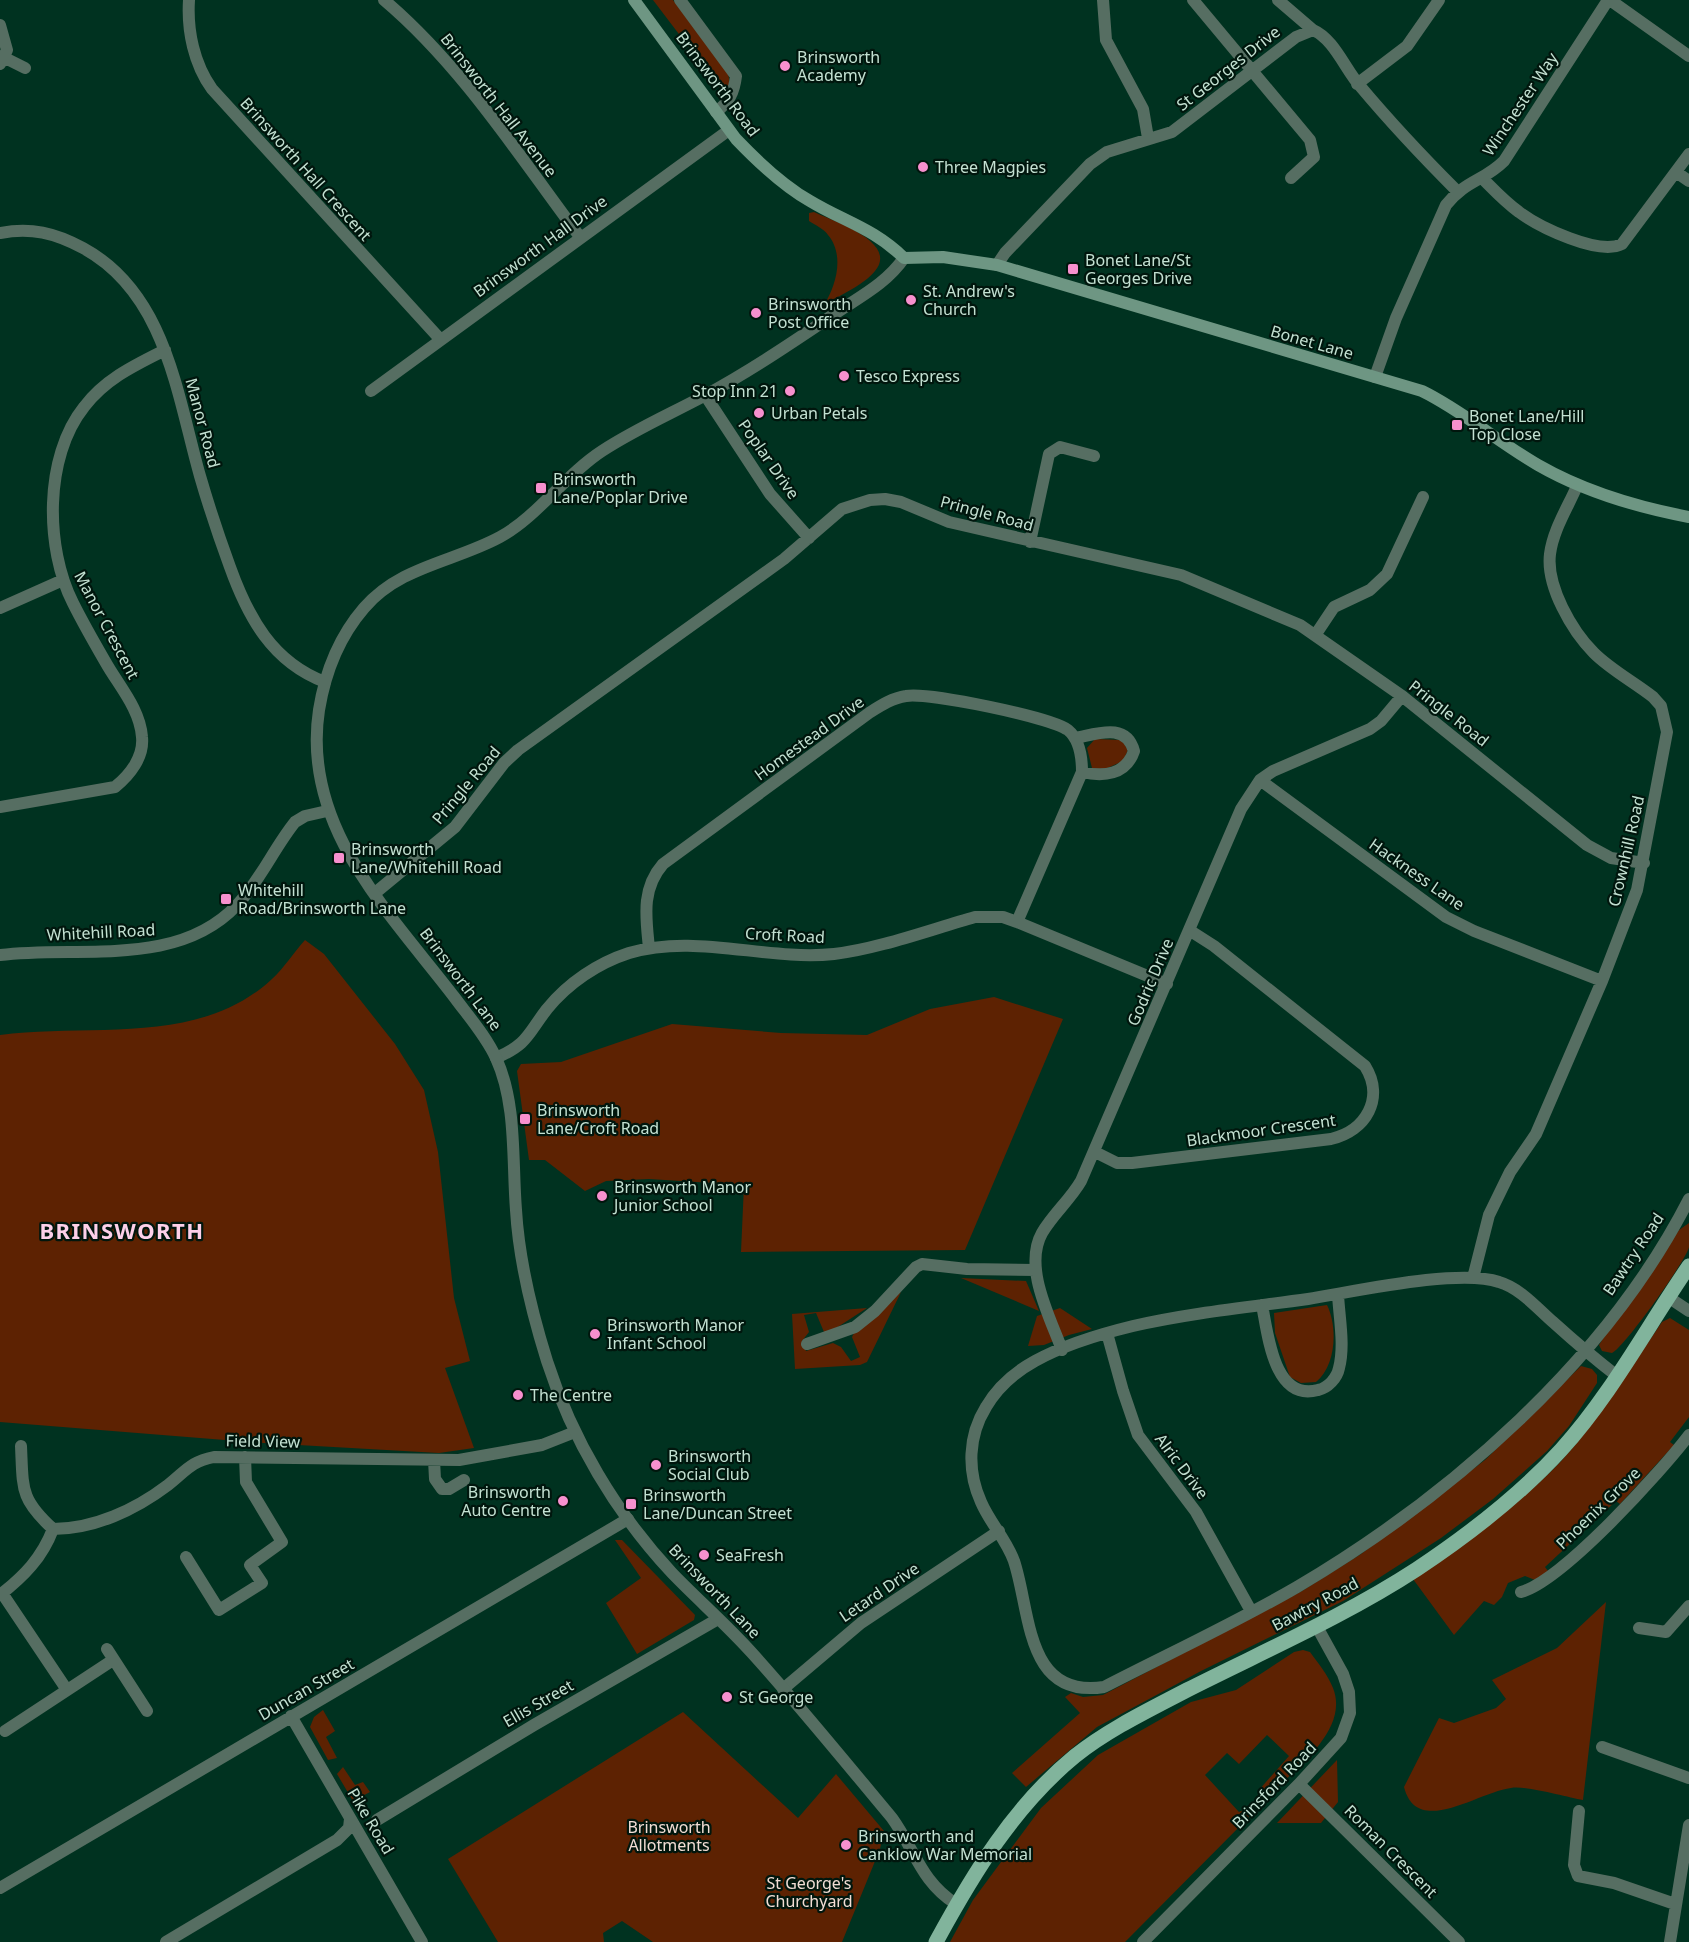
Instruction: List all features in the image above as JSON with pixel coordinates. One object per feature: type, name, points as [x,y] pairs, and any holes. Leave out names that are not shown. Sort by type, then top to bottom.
[{"type":"main road","name":"Brinsworth Road","points":[[634,0],[729,130],[790,189],[885,239],[904,258]]},
{"type":"main road","name":"Bonet Lane","points":[[904,258],[943,257],[998,265],[1196,326],[1375,376],[1439,400],[1536,464],[1577,486],[1637,506],[1689,517]]},
{"type":"main road","name":"Bawtry Road","points":[[936,1942],[957,1904],[1019,1813],[1075,1757],[1130,1720],[1316,1625],[1418,1569],[1511,1497],[1563,1448],[1617,1376],[1689,1266]]},
{"type":"street","name":"Brinsworth Hall Crescent","points":[[189,0],[192,40],[203,76],[230,111],[440,339]]},
{"type":"street","name":"Brinsworth Hall Avenue","points":[[384,0],[429,42],[456,72],[580,237]]},
{"type":"street","points":[[681,0],[736,76],[734,90],[727,104],[716,112]]},
{"type":"street","points":[[1103,0],[1106,40],[1143,109],[1148,138]]},
{"type":"street","points":[[1193,0],[1300,125],[1314,148],[1314,157],[1291,178]]},
{"type":"street","points":[[1278,0],[1325,38],[1357,84],[1411,145],[1457,191]]},
{"type":"street","points":[[1357,84],[1407,46],[1439,0]]},
{"type":"street","points":[[1609,0],[1689,57]]},
{"type":"street","name":"Winchester Way","points":[[1375,376],[1433,230],[1446,205],[1457,191],[1482,178],[1504,161],[1609,0]]},
{"type":"street","points":[[0,25],[7,50],[3,61],[25,68]]},
{"type":"street","name":"St Georges Drive","points":[[998,265],[1005,253],[1090,164],[1107,152],[1172,132],[1296,37],[1313,30]]},
{"type":"street","name":"Brinsworth Hall Drive","points":[[371,391],[729,130]]},
{"type":"street","points":[[1482,178],[1521,214],[1560,234],[1596,246],[1612,247],[1622,244],[1689,154]]},
{"type":"street","points":[[1676,172],[1689,181]]},
{"type":"street","name":"Manor Road","points":[[0,233],[32,230],[67,239],[103,260],[129,286],[165,350],[200,476],[240,596],[258,627],[284,660],[309,676],[324,682]]},
{"type":"street","name":"Brinsworth Lane","points":[[904,258],[890,278],[705,395],[599,453],[572,473],[507,534],[421,568],[382,591],[367,605],[341,642],[324,682],[316,743],[327,811],[348,854],[472,1021],[496,1058],[505,1084],[510,1118],[516,1215],[531,1300],[549,1366],[575,1432],[628,1519],[670,1571],[783,1689],[892,1818],[906,1838],[920,1870],[938,1893],[957,1904]]},
{"type":"street","name":"Manor Crescent","points":[[0,807],[103,791],[115,787],[126,778],[140,752],[142,738],[139,722],[72,602],[63,580],[55,551],[53,525],[56,481],[68,435],[85,405],[110,380],[165,350]]},
{"type":"street","name":"Poplar Drive","points":[[705,395],[770,494],[809,538]]},
{"type":"street","points":[[1030,542],[1048,454],[1060,447],[1094,456]]},
{"type":"street","name":"Crownhill Road","points":[[1473,1278],[1489,1215],[1510,1172],[1536,1134],[1633,905],[1644,863],[1667,732],[1666,719],[1661,706],[1653,697],[1606,663],[1583,640],[1555,589],[1550,571],[1550,553],[1556,533],[1577,486]]},
{"type":"street","points":[[1316,634],[1334,607],[1370,590],[1387,574],[1423,497]]},
{"type":"street","name":"Pringle Road","points":[[375,892],[455,827],[504,763],[518,750],[809,538],[842,509],[870,500],[885,499],[901,502],[949,522],[1181,575],[1316,634],[1402,696],[1587,845],[1611,858],[1644,863]]},
{"type":"street","points":[[0,608],[63,580]]},
{"type":"street","name":"Homestead Drive","points":[[649,948],[646,901],[649,885],[663,864],[885,702],[908,695],[946,699],[1051,722],[1069,731],[1075,738]]},
{"type":"street","name":"Godric Drive","points":[[1062,1350],[1036,1270],[1036,1247],[1041,1235],[1072,1196],[1095,1152],[1241,809],[1260,780],[1283,766],[1370,729],[1381,721],[1402,696]]},
{"type":"street","points":[[1017,922],[1082,772],[1082,760],[1075,738],[1116,731],[1124,735],[1134,751],[1131,760],[1117,771],[1098,776],[1082,772]]},
{"type":"street","name":"Hackness Lane","points":[[1260,780],[1446,917],[1474,931],[1602,981]]},
{"type":"street","name":"Whitehill Road","points":[[0,955],[149,948],[186,939],[208,928],[235,908],[295,822],[305,816],[327,811]]},
{"type":"street","name":"Croft Road","points":[[496,1058],[525,1042],[548,1008],[579,978],[610,960],[649,948],[670,945],[834,954],[975,917],[1003,917],[1167,984]]},
{"type":"street","name":"Blackmoor Crescent","points":[[1095,1152],[1117,1162],[1132,1163],[1331,1139],[1358,1127],[1371,1108],[1373,1087],[1365,1066],[1214,946],[1189,930]]},
{"type":"street","name":"Bawtry Road","points":[[999,1531],[1015,1564],[1035,1647],[1052,1674],[1064,1684],[1076,1689],[1104,1687],[1251,1611],[1338,1561],[1434,1494],[1511,1428],[1584,1350],[1646,1269],[1689,1198]]},
{"type":"street","points":[[807,1344],[855,1327],[875,1311],[916,1267],[922,1264],[967,1269],[1036,1270]]},
{"type":"street","points":[[999,1531],[977,1492],[972,1466],[973,1436],[986,1407],[1006,1382],[1036,1361],[1107,1333],[1156,1321],[1415,1282],[1473,1278],[1500,1282],[1514,1289],[1617,1376]]},
{"type":"street","points":[[1262,1305],[1281,1378],[1298,1390],[1310,1392],[1322,1390],[1333,1381],[1339,1371],[1341,1356],[1338,1294]]},
{"type":"street","points":[[1668,1297],[1689,1311]]},
{"type":"street","name":"Alric Drive","points":[[1107,1333],[1138,1435],[1196,1512],[1251,1611]]},
{"type":"street","name":"Field View","points":[[53,1529],[74,1529],[111,1518],[166,1486],[195,1461],[214,1457],[434,1460],[490,1456],[542,1445],[575,1432]]},
{"type":"street","name":"Phoenix Grove","points":[[1521,1592],[1544,1581],[1598,1533],[1641,1491],[1689,1435]]},
{"type":"street","points":[[21,1446],[23,1489],[32,1510],[53,1529],[46,1547],[32,1566],[1,1594],[67,1690]]},
{"type":"street","points":[[186,1557],[219,1610],[262,1583],[250,1565],[282,1542],[246,1482],[245,1457]]},
{"type":"street","points":[[434,1460],[435,1479],[442,1489],[448,1489],[464,1480]]},
{"type":"street","name":"Duncan Street","points":[[0,1888],[628,1519]]},
{"type":"street","name":"Letard Drive","points":[[783,1689],[861,1623],[999,1531]]},
{"type":"street","points":[[1639,1628],[1666,1632],[1686,1615]]},
{"type":"street","name":"Ellis Street","points":[[377,1820],[525,1730],[718,1619]]},
{"type":"street","name":"Brinsford Road","points":[[1143,1942],[1299,1784],[1341,1738],[1350,1713],[1350,1700],[1343,1674],[1316,1625]]},
{"type":"street","points":[[5,1731],[67,1690],[110,1654],[147,1711]]},
{"type":"street","name":"Pike Road","points":[[291,1716],[422,1942]]},
{"type":"street","points":[[1602,1747],[1689,1778]]},
{"type":"street","name":"Roman Crescent","points":[[1299,1784],[1459,1942]]},
{"type":"street","points":[[1579,1811],[1574,1865],[1578,1876],[1614,1883],[1675,1904]]},
{"type":"street","points":[[166,1942],[337,1840],[349,1828],[350,1819]]},
{"type":"street","points":[[1670,1942],[1689,1825]]},
{"type":"green space","points":[[653,0],[673,0],[728,73],[730,84],[723,92]]},
{"type":"green space","points":[[814,212],[861,234],[878,251],[880,261],[875,271],[865,281],[824,305],[835,280],[837,261],[833,243],[828,235],[809,221],[809,213]]},
{"type":"green space","points":[[1095,739],[1122,740],[1128,750],[1123,761],[1101,771],[1092,768],[1087,748]]},
{"type":"green space","points":[[305,940],[324,954],[395,1044],[424,1090],[438,1152],[454,1298],[470,1361],[445,1368],[474,1448],[439,1453],[263,1443],[0,1422],[0,1035],[142,1028],[211,1015],[243,1000],[272,979]]},
{"type":"green space","points":[[994,997],[1063,1019],[965,1250],[741,1252],[744,1185],[649,1179],[606,1181],[585,1191],[545,1160],[529,1160],[517,1071],[521,1064],[561,1062],[672,1024],[781,1033],[867,1035],[930,1009]]},
{"type":"green space","points":[[1689,1223],[1689,1247],[1667,1284],[1619,1348],[1612,1353],[1602,1351],[1599,1345],[1604,1337],[1679,1230]]},
{"type":"green space","points":[[961,1278],[1026,1281],[1039,1311]]},
{"type":"green space","points":[[901,1292],[867,1362],[860,1365],[795,1369],[792,1314],[867,1308],[830,1332],[824,1332],[816,1313],[804,1315],[809,1332],[802,1341],[806,1351],[833,1343],[841,1347],[851,1361],[860,1357],[852,1337],[855,1331]]},
{"type":"green space","points":[[1327,1305],[1331,1314],[1334,1335],[1328,1366],[1316,1382],[1301,1383],[1290,1377],[1275,1333],[1274,1313]]},
{"type":"green space","points":[[1060,1308],[1092,1329],[1044,1345],[1028,1346],[1037,1316]]},
{"type":"green space","points":[[1670,1318],[1689,1330],[1689,1417],[1670,1442],[1674,1445],[1620,1504],[1616,1501],[1545,1567],[1548,1571],[1535,1580],[1525,1576],[1508,1583],[1502,1597],[1494,1605],[1484,1601],[1454,1635],[1413,1579],[1510,1508],[1563,1459],[1590,1427],[1662,1322]]},
{"type":"green space","points":[[1581,1366],[1592,1369],[1597,1375],[1597,1383],[1569,1426],[1547,1451],[1493,1499],[1441,1538],[1343,1601],[1201,1671],[1097,1727],[1026,1787],[1012,1773],[1080,1713],[1065,1697],[1071,1693],[1083,1697],[1103,1695],[1302,1591],[1361,1554],[1485,1460]]},
{"type":"green space","points":[[615,1540],[622,1540],[695,1615],[694,1620],[637,1654],[606,1603],[641,1578]]},
{"type":"green space","points":[[1606,1602],[1583,1800],[1535,1790],[1511,1788],[1435,1811],[1422,1809],[1411,1802],[1404,1787],[1439,1718],[1454,1723],[1496,1708],[1506,1699],[1492,1680],[1557,1648]]},
{"type":"green space","points":[[1303,1650],[1310,1652],[1333,1688],[1336,1704],[1334,1719],[1326,1734],[1316,1749],[1267,1798],[1258,1791],[1289,1756],[1267,1735],[1239,1764],[1227,1753],[1205,1775],[1239,1812],[1250,1807],[1254,1812],[1125,1942],[950,1942],[973,1900],[1041,1808],[1098,1755],[1191,1702],[1236,1690],[1294,1652]]},
{"type":"green space","points":[[323,1710],[335,1731],[326,1737],[337,1758],[328,1760],[310,1727],[314,1717]]},
{"type":"green space","name":"Brinsworth Allotments","points":[[683,1712],[798,1818],[836,1774],[884,1831],[880,1849],[842,1942],[653,1942],[622,1921],[603,1933],[604,1942],[498,1942],[448,1859]]},
{"type":"green space","points":[[1337,1760],[1338,1802],[1321,1823],[1277,1823]]},
{"type":"green space","points":[[343,1767],[355,1785],[363,1782],[370,1792],[353,1801],[337,1774]]},
{"type":"place","name":"Brinsworth Academy","points":[[785,66]]},
{"type":"place","name":"Three Magpies","points":[[923,167]]},
{"type":"place","name":"Bonet Lane/St Georges Drive","points":[[1073,269]]},
{"type":"place","name":"St. Andrew's Church","points":[[911,300]]},
{"type":"place","name":"Brinsworth Post Office","points":[[756,313]]},
{"type":"place","name":"Tesco Express","points":[[844,376]]},
{"type":"place","name":"Stop Inn 21","points":[[790,391]]},
{"type":"place","name":"Urban Petals","points":[[759,413]]},
{"type":"place","name":"Bonet Lane/Hill Top Close","points":[[1457,425]]},
{"type":"place","name":"Brinsworth Lane/Poplar Drive","points":[[541,488]]},
{"type":"place","name":"Brinsworth Lane/Whitehill Road","points":[[339,858]]},
{"type":"place","name":"Whitehill Road/Brinsworth Lane","points":[[226,899]]},
{"type":"place","name":"Brinsworth Lane/Croft Road","points":[[525,1119]]},
{"type":"place","name":"Brinsworth Manor Junior School","points":[[602,1196]]},
{"type":"place","name":"Brinsworth Manor Infant School","points":[[595,1334]]},
{"type":"place","name":"The Centre","points":[[518,1395]]},
{"type":"place","name":"Brinsworth Social Club","points":[[656,1465]]},
{"type":"place","name":"Brinsworth Auto Centre","points":[[563,1501]]},
{"type":"place","name":"Brinsworth Lane/Duncan Street","points":[[631,1504]]},
{"type":"place","name":"SeaFresh","points":[[704,1555]]},
{"type":"place","name":"St George","points":[[727,1697]]},
{"type":"place","name":"Brinsworth and Canklow War Memorial","points":[[846,1845]]},
{"type":"district","name":"BRINSWORTH","points":[[122,1230]]},
{"type":"park label","name":"St George's Churchyard","points":[[809,1892]]}]
